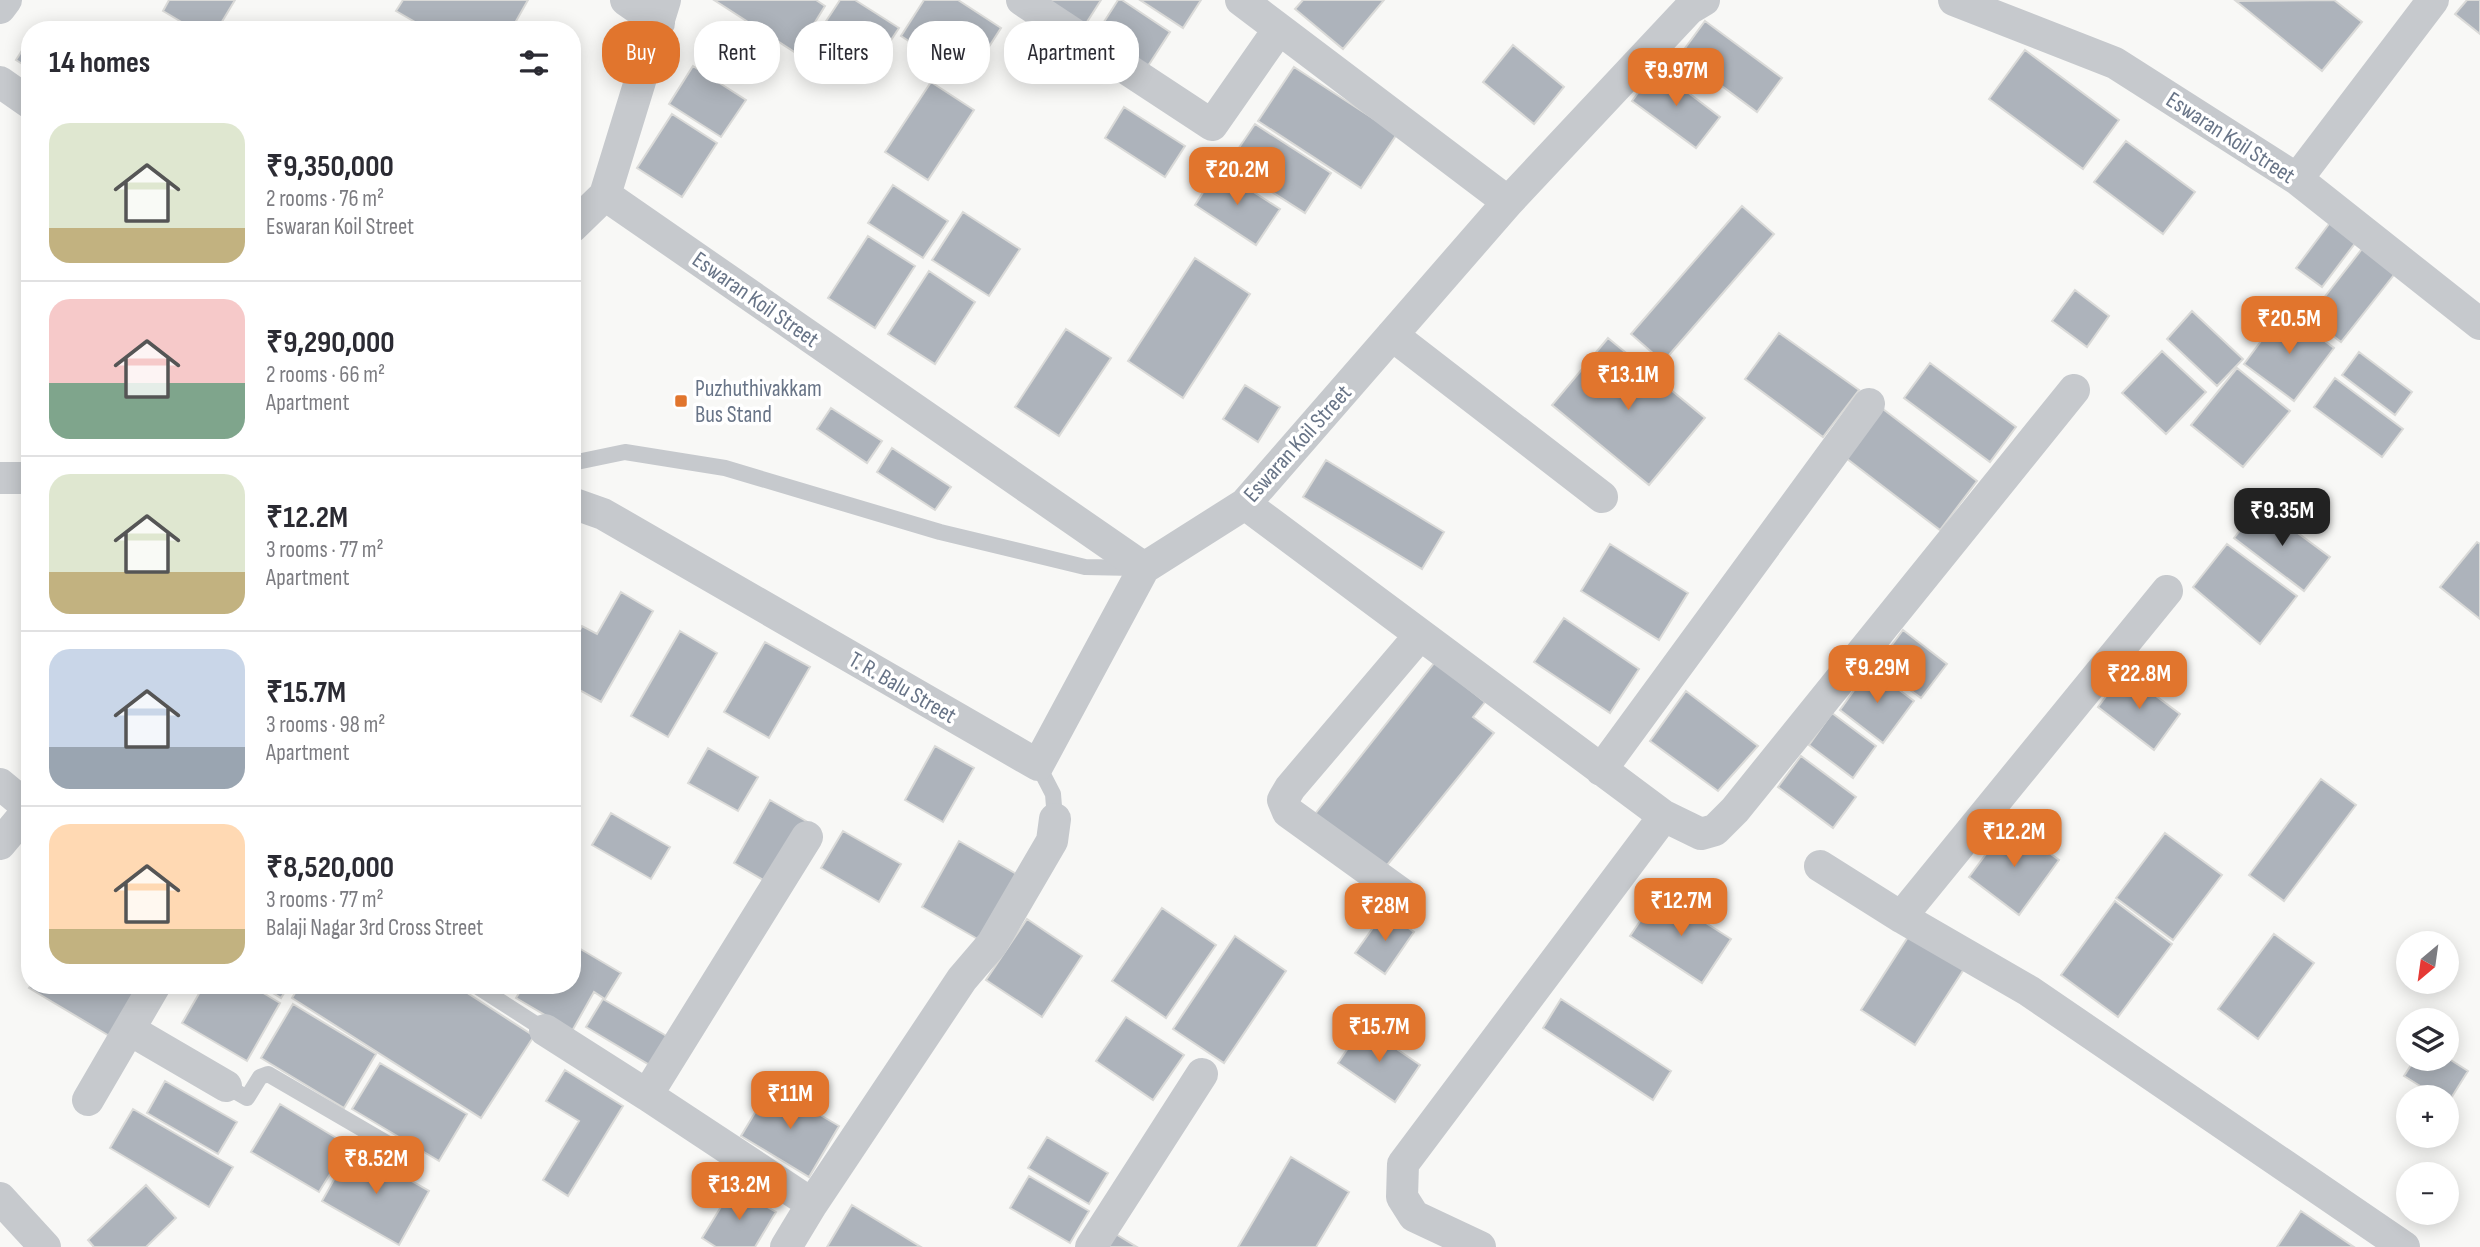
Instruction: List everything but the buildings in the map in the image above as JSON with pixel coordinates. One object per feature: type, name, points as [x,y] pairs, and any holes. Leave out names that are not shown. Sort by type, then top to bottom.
[{"type":"street","points":[[0,8],[6,0]]},
{"type":"street","points":[[581,218],[605,195],[662,12],[626,0]]},
{"type":"street","points":[[1022,0],[1212,125],[1279,29]]},
{"type":"street","points":[[1241,0],[1508,202]]},
{"type":"street","name":"Eswaran Koil Street","points":[[605,195],[1144,568],[1245,504],[1508,202],[1689,9],[1704,0]]},
{"type":"street","name":"Eswaran Koil Street","points":[[1954,0],[2115,63],[2297,179],[2480,324]]},
{"type":"street","points":[[2297,179],[2433,0]]},
{"type":"street","points":[[0,82],[21,97]]},
{"type":"street","points":[[1392,335],[1602,497]]},
{"type":"street","points":[[1245,504],[1664,816],[1701,834],[1715,830],[1728,817],[2074,390]]},
{"type":"street","points":[[1601,769],[1869,404]]},
{"type":"street","points":[[0,478],[21,478]]},
{"type":"street","name":"T. R. Balu Street","points":[[581,506],[603,514],[1038,765]]},
{"type":"street","points":[[1038,765],[1144,568]]},
{"type":"street","points":[[1901,917],[2167,591]]},
{"type":"street","points":[[1406,897],[1288,812],[1283,800],[1290,788],[1420,635]]},
{"type":"street","points":[[0,784],[21,801]]},
{"type":"street","points":[[1480,1247],[1414,1216],[1402,1197],[1403,1164],[1664,816]]},
{"type":"street","points":[[0,844],[21,819]]},
{"type":"street","points":[[786,1247],[962,979],[992,944],[1052,841],[1055,819]]},
{"type":"street","points":[[647,1095],[807,837]]},
{"type":"street","points":[[1820,866],[1901,917],[2029,990],[2404,1247]]},
{"type":"street","points":[[88,1100],[150,994]]},
{"type":"street","points":[[130,1030],[226,1086]]},
{"type":"street","points":[[545,1030],[812,1204]]},
{"type":"street","points":[[1091,1247],[1202,1074]]},
{"type":"street","points":[[0,1198],[45,1247]]},
{"type":"lane","points":[[581,461],[625,452],[725,468],[940,532],[1085,567],[1144,568]]},
{"type":"lane","points":[[1038,765],[1053,794],[1055,819]]},
{"type":"lane","points":[[489,994],[545,1030]]},
{"type":"lane","points":[[226,1086],[246,1098],[260,1077],[268,1074],[402,1152]]},
{"type":"place","name":"Puzhuthivakkam Bus Stand","points":[[681,401]]}]
